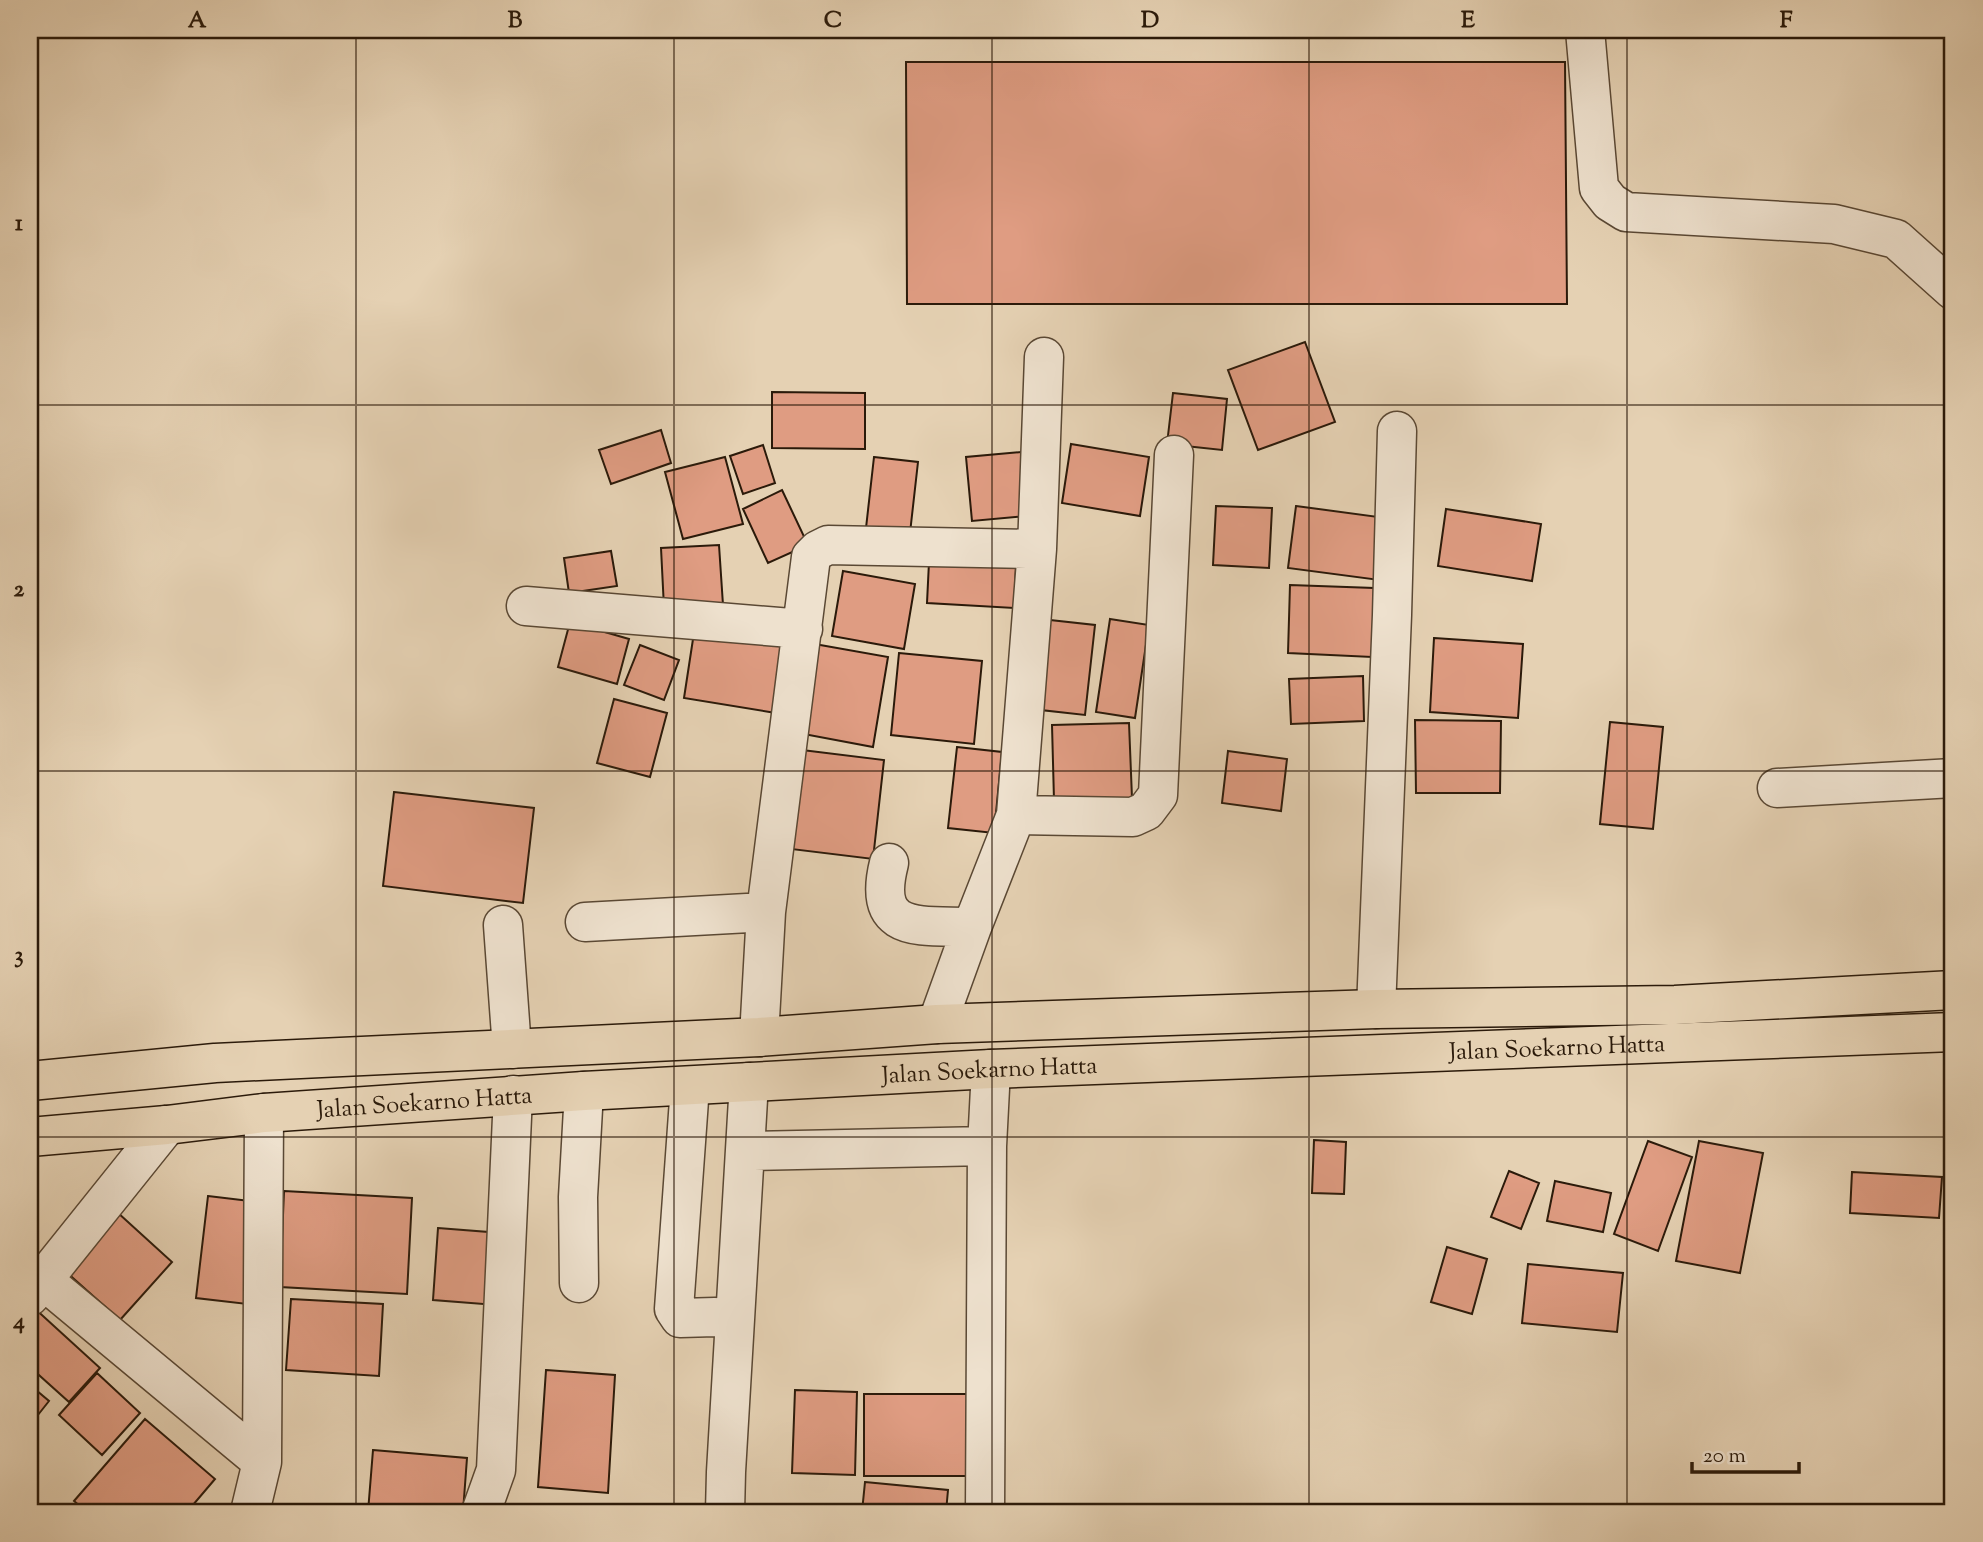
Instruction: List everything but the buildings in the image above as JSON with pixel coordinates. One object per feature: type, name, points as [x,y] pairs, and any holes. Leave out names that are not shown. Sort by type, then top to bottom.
[{"type":"highway","name":"Jalan Soekarno Hatta","points":[[30,1081],[215,1063],[759,1037],[937,1024],[1376,1009],[1675,1005],[1953,990]]},
{"type":"highway","name":"Jalan Soekarno Hatta","points":[[30,1137],[264,1113],[584,1091],[991,1069],[1953,1032]]},
{"type":"street","points":[[1585,30],[1599,188],[1610,202],[1626,212],[1834,223],[1896,239],[1953,290]]},
{"type":"street","points":[[937,1024],[1016,815],[1037,549],[1044,357]]},
{"type":"street","points":[[1376,1009],[1397,431]]},
{"type":"street","points":[[1016,815],[1133,817],[1146,811],[1158,795],[1174,455]]},
{"type":"street","points":[[759,1037],[766,912],[811,557],[828,545],[1037,549]]},
{"type":"street","points":[[526,606],[803,629]]},
{"type":"street","points":[[1777,788],[1953,778]]},
{"type":"street","points":[[889,863],[883,885],[887,907],[902,922],[972,928]]},
{"type":"street","points":[[585,922],[766,912]]},
{"type":"street","points":[[503,925],[512,1049]]},
{"type":"street","points":[[985,1512],[987,1146],[991,1069]]},
{"type":"street","points":[[725,1512],[749,1082]]},
{"type":"street","points":[[690,1086],[674,1309],[680,1318],[715,1317]]},
{"type":"street","points":[[579,1283],[578,1197],[584,1091]]},
{"type":"street","points":[[481,1512],[496,1470],[513,1095]]},
{"type":"street","points":[[250,1512],[262,1462],[264,1113]]},
{"type":"street","points":[[167,1125],[37,1288],[262,1462]]},
{"type":"street","points":[[745,1150],[987,1146]]}]
